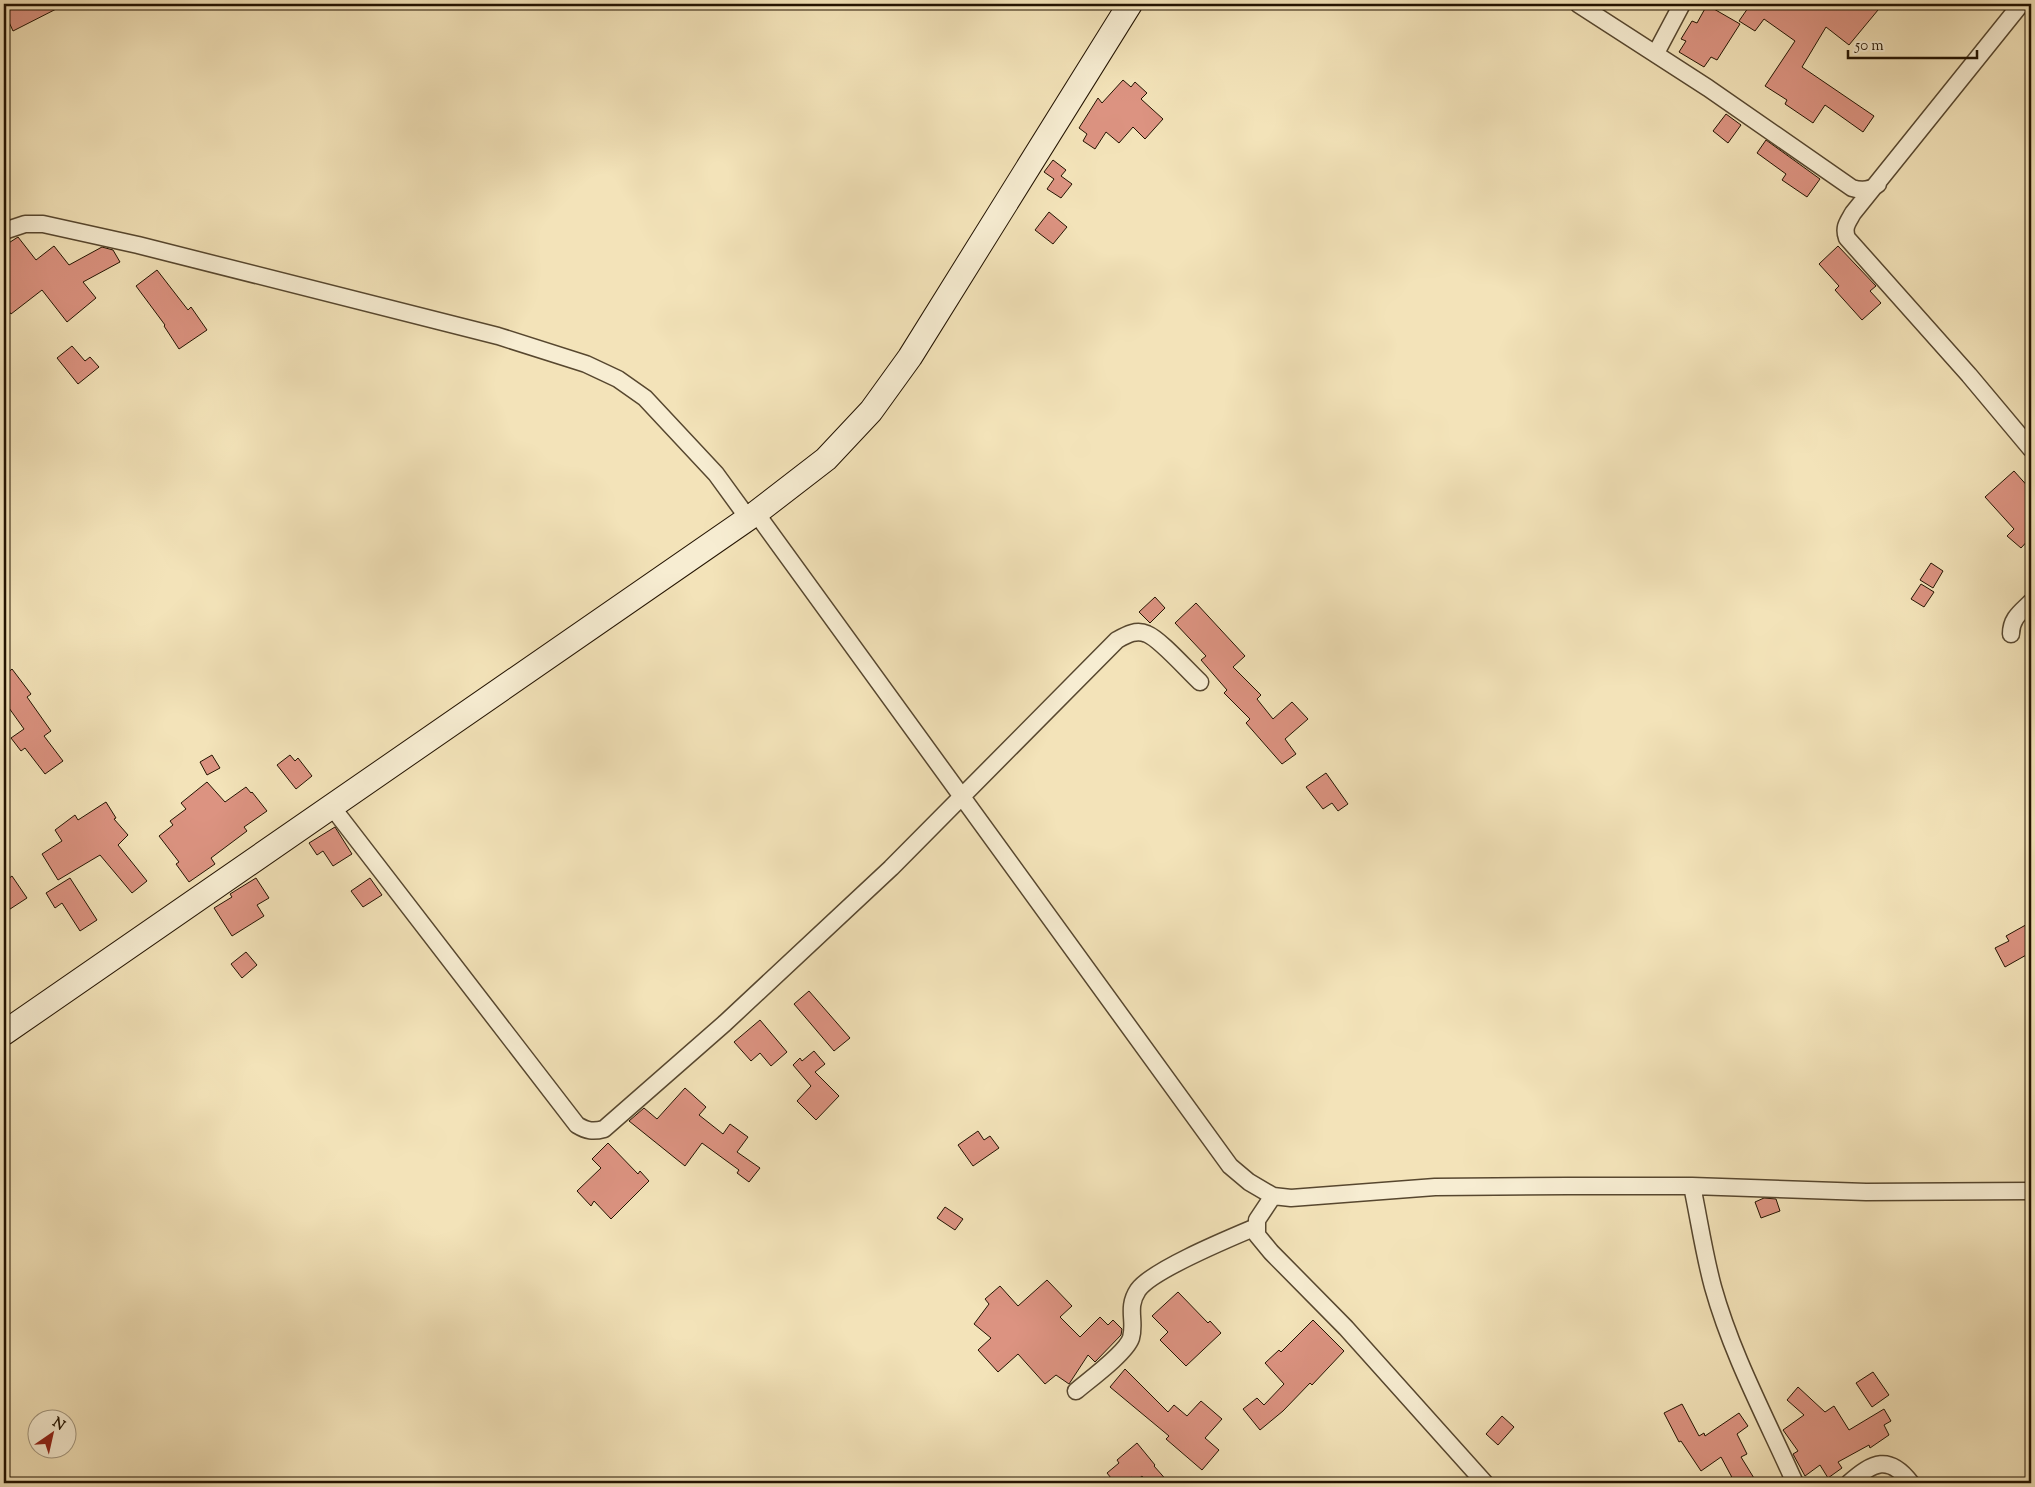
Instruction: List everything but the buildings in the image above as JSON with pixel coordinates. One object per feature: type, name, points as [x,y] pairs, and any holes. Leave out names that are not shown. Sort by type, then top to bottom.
[{"type":"main road","points":[[4,1033],[752,515],[826,459],[871,412],[910,358],[1130,4]]},
{"type":"street","points":[[1578,4],[1656,53],[1852,188],[1861,191],[1879,182]]},
{"type":"street","points":[[1656,53],[1682,4]]},
{"type":"street","points":[[2022,4],[1846,225],[1847,238],[2031,449]]},
{"type":"street","points":[[4,231],[25,224],[43,224],[138,245],[498,336],[586,364],[618,379],[645,398],[752,515],[962,797],[1230,1166],[1249,1182],[1273,1196],[1313,1197],[1435,1187],[1692,1186],[1866,1192],[2031,1191]]},
{"type":"street","points":[[2011,634],[2011,625],[2014,618],[2031,602]]},
{"type":"street","points":[[332,807],[576,1125],[588,1131],[595,1131],[604,1129],[725,1023],[891,868],[1117,640],[1128,634],[1146,633],[1155,639],[1200,682]]},
{"type":"street","points":[[1692,1186],[1713,1286],[1730,1339],[1795,1483]]},
{"type":"street","points":[[1273,1196],[1257,1220],[1257,1235],[1271,1252],[1346,1328],[1485,1483]]},
{"type":"street","points":[[1076,1391],[1125,1349],[1132,1331],[1131,1303],[1139,1289],[1159,1273],[1256,1227]]},
{"type":"street","points":[[1849,1483],[1862,1472],[1876,1464],[1890,1464],[1902,1472],[1911,1483]]}]
